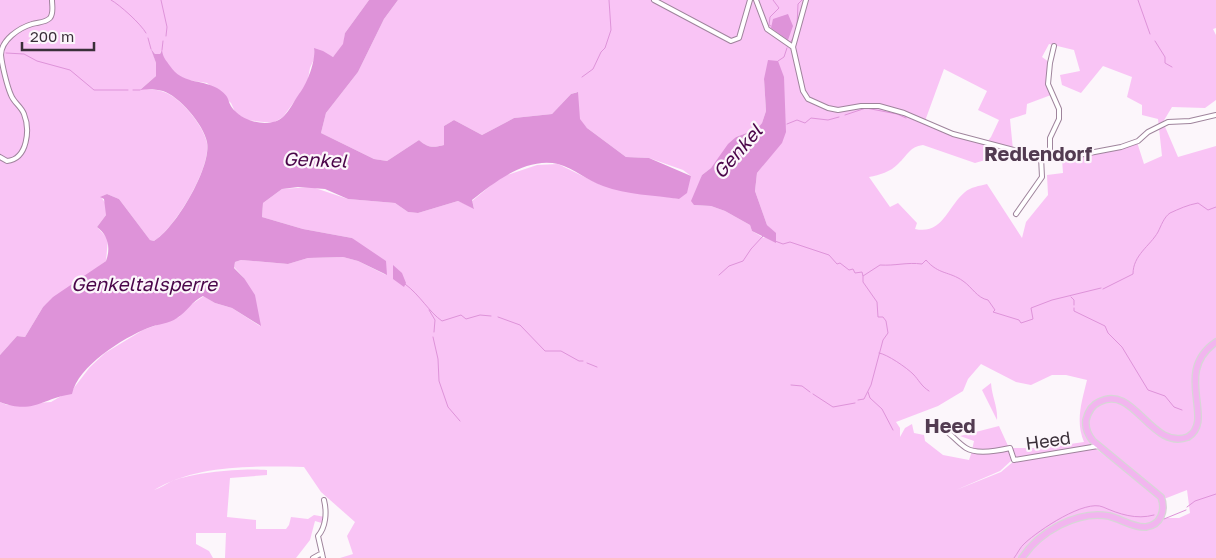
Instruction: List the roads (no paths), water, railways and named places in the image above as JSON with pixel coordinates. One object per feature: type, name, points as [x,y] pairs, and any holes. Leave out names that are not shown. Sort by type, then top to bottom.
[{"type":"main road","points":[[1204,393],[1199,379],[1200,363],[1205,353],[1216,342]]},
{"type":"main road","points":[[1022,558],[1042,536],[1081,518],[1106,516],[1144,527],[1153,525],[1160,519],[1163,506],[1158,494],[1098,446],[1088,434],[1086,419],[1092,408],[1105,399],[1113,398],[1124,402],[1157,430],[1170,438],[1182,439],[1193,435],[1205,421]]},
{"type":"street","points":[[0,157],[7,161],[17,158],[25,146],[27,132],[24,114],[13,100],[9,90],[2,59],[3,47],[7,40],[21,29],[48,20],[52,13],[52,0]]},
{"type":"street","points":[[654,0],[731,41],[739,38],[750,0]]},
{"type":"street","points":[[756,0],[767,29],[793,48]]},
{"type":"street","points":[[806,0],[793,48],[803,91],[808,99],[828,108],[838,110],[861,106],[879,106],[904,113],[953,134],[1041,156],[1063,158],[1121,148],[1138,141],[1148,132],[1168,122],[1190,121],[1216,116]]},
{"type":"street","points":[[1050,157],[1050,138],[1058,126],[1059,109],[1048,84],[1054,46]]},
{"type":"street","points":[[1016,214],[1042,177],[1041,156]]},
{"type":"street","name":"Heed","points":[[937,426],[944,428],[964,447],[972,450],[995,452],[1010,448],[1014,460],[1098,446]]},
{"type":"street","points":[[313,558],[322,556],[318,536],[322,531],[326,513],[324,500]]},
{"type":"water","name":"Genkeltalsperre","points":[[369,0],[398,0],[384,19],[358,72],[326,113],[321,133],[374,159],[387,161],[419,140],[431,147],[444,145],[444,126],[454,120],[482,135],[514,118],[552,114],[571,94],[578,92],[580,119],[587,128],[626,157],[649,158],[691,176],[687,193],[679,199],[621,191],[597,184],[564,166],[546,163],[534,164],[501,179],[472,200],[474,209],[458,201],[418,213],[408,212],[395,203],[348,199],[325,189],[298,187],[282,189],[263,203],[262,217],[303,229],[352,238],[386,261],[387,275],[358,261],[343,257],[308,258],[288,264],[241,260],[235,262],[234,268],[244,278],[255,295],[261,326],[232,308],[215,303],[203,296],[174,320],[138,333],[103,354],[83,373],[72,394],[21,407],[0,402],[0,355],[17,336],[25,337],[43,307],[53,297],[106,261],[108,242],[104,234],[97,227],[106,215],[104,199],[100,197],[107,194],[119,199],[150,240],[154,241],[172,224],[198,181],[207,153],[207,142],[196,120],[183,105],[169,94],[157,90],[140,90],[156,76],[156,63],[151,49],[155,54],[160,54],[162,50],[166,60],[180,76],[211,85],[222,91],[232,108],[239,115],[251,121],[272,122],[279,120],[286,114],[305,84],[312,66],[314,48],[333,57],[343,44],[345,33]]},
{"type":"water","points":[[788,14],[793,26],[788,40],[771,28],[773,19]]},
{"type":"water","points":[[768,60],[778,61],[784,77],[786,132],[782,143],[757,173],[755,191],[767,225],[776,233],[776,243],[752,231],[750,225],[725,211],[711,206],[694,205],[691,201],[702,175],[711,168],[728,144],[736,137],[757,129],[762,123],[766,111],[764,79]]},
{"type":"water","points":[[393,265],[402,273],[406,283],[404,287],[393,279]]},
{"type":"waterway","points":[[111,0],[130,15],[146,33]]},
{"type":"waterway","points":[[161,0],[167,27],[166,36]]},
{"type":"waterway","points":[[582,77],[593,69],[605,48],[611,30],[609,0]]},
{"type":"waterway","points":[[771,26],[769,25],[770,17],[779,8],[773,0]]},
{"type":"waterway","name":"Genkel","points":[[797,26],[798,4],[802,0]]},
{"type":"waterway","points":[[1138,0],[1150,34]]},
{"type":"waterway","name":"Genkel","points":[[790,43],[795,35]]},
{"type":"waterway","points":[[148,38],[151,49]]},
{"type":"waterway","points":[[162,50],[163,41]]},
{"type":"waterway","points":[[1155,41],[1165,57],[1165,63],[1172,67]]},
{"type":"waterway","name":"Genkel","points":[[778,61],[784,57],[787,48]]},
{"type":"waterway","points":[[6,53],[24,54],[37,61],[70,70],[94,90],[128,90]]},
{"type":"waterway","points":[[133,90],[140,90]]},
{"type":"waterway","points":[[845,115],[866,108],[897,114],[906,118]]},
{"type":"waterway","points":[[787,124],[797,120],[805,123],[811,118],[828,120],[839,117]]},
{"type":"waterway","points":[[1103,289],[1133,274],[1139,256],[1155,237],[1164,219],[1170,213],[1198,203],[1208,210],[1216,207]]},
{"type":"waterway","points":[[719,275],[729,266],[743,261],[763,236]]},
{"type":"waterway","points":[[775,241],[783,244],[790,242],[829,255],[837,264],[840,263],[849,270],[853,269],[855,273],[862,272],[863,276],[880,265],[922,264],[926,260],[940,271],[963,281],[978,295],[988,300],[995,310],[993,312],[1019,320],[1021,323],[1033,319],[1031,308],[1052,300],[1101,288]]},
{"type":"waterway","points":[[858,400],[864,399],[871,385],[883,340],[888,333],[886,321],[883,317],[878,317],[877,302],[863,282],[863,276]]},
{"type":"waterway","points":[[405,284],[442,321],[461,315],[466,319],[480,315],[491,316]]},
{"type":"waterway","points":[[1071,297],[1074,300],[1074,305]]},
{"type":"waterway","points":[[1074,308],[1074,311],[1105,326],[1108,333],[1122,347],[1148,390],[1165,396],[1174,407],[1182,410]]},
{"type":"waterway","points":[[429,310],[435,320],[434,332]]},
{"type":"waterway","points":[[498,317],[520,325],[545,351],[561,351],[579,361],[583,361]]},
{"type":"waterway","points":[[433,337],[438,359],[439,381],[448,407],[460,421]]},
{"type":"waterway","points":[[879,353],[906,368],[929,391]]},
{"type":"waterway","points":[[587,363],[597,367]]},
{"type":"waterway","points":[[791,385],[802,386],[810,392]]},
{"type":"waterway","points":[[868,392],[870,398],[882,409],[893,430]]},
{"type":"waterway","points":[[813,394],[833,407],[855,403]]},
{"type":"waterway","points":[[1187,507],[1195,501],[1216,494]]},
{"type":"waterway","points":[[1014,558],[1023,545],[1032,537],[1062,517],[1085,507],[1103,507],[1134,517],[1154,515]]},
{"type":"waterway","points":[[1164,519],[1186,510]]},
{"type":"district","name":"Redlendorf","points":[[1038,153]]},
{"type":"district","name":"Heed","points":[[950,425]]}]
